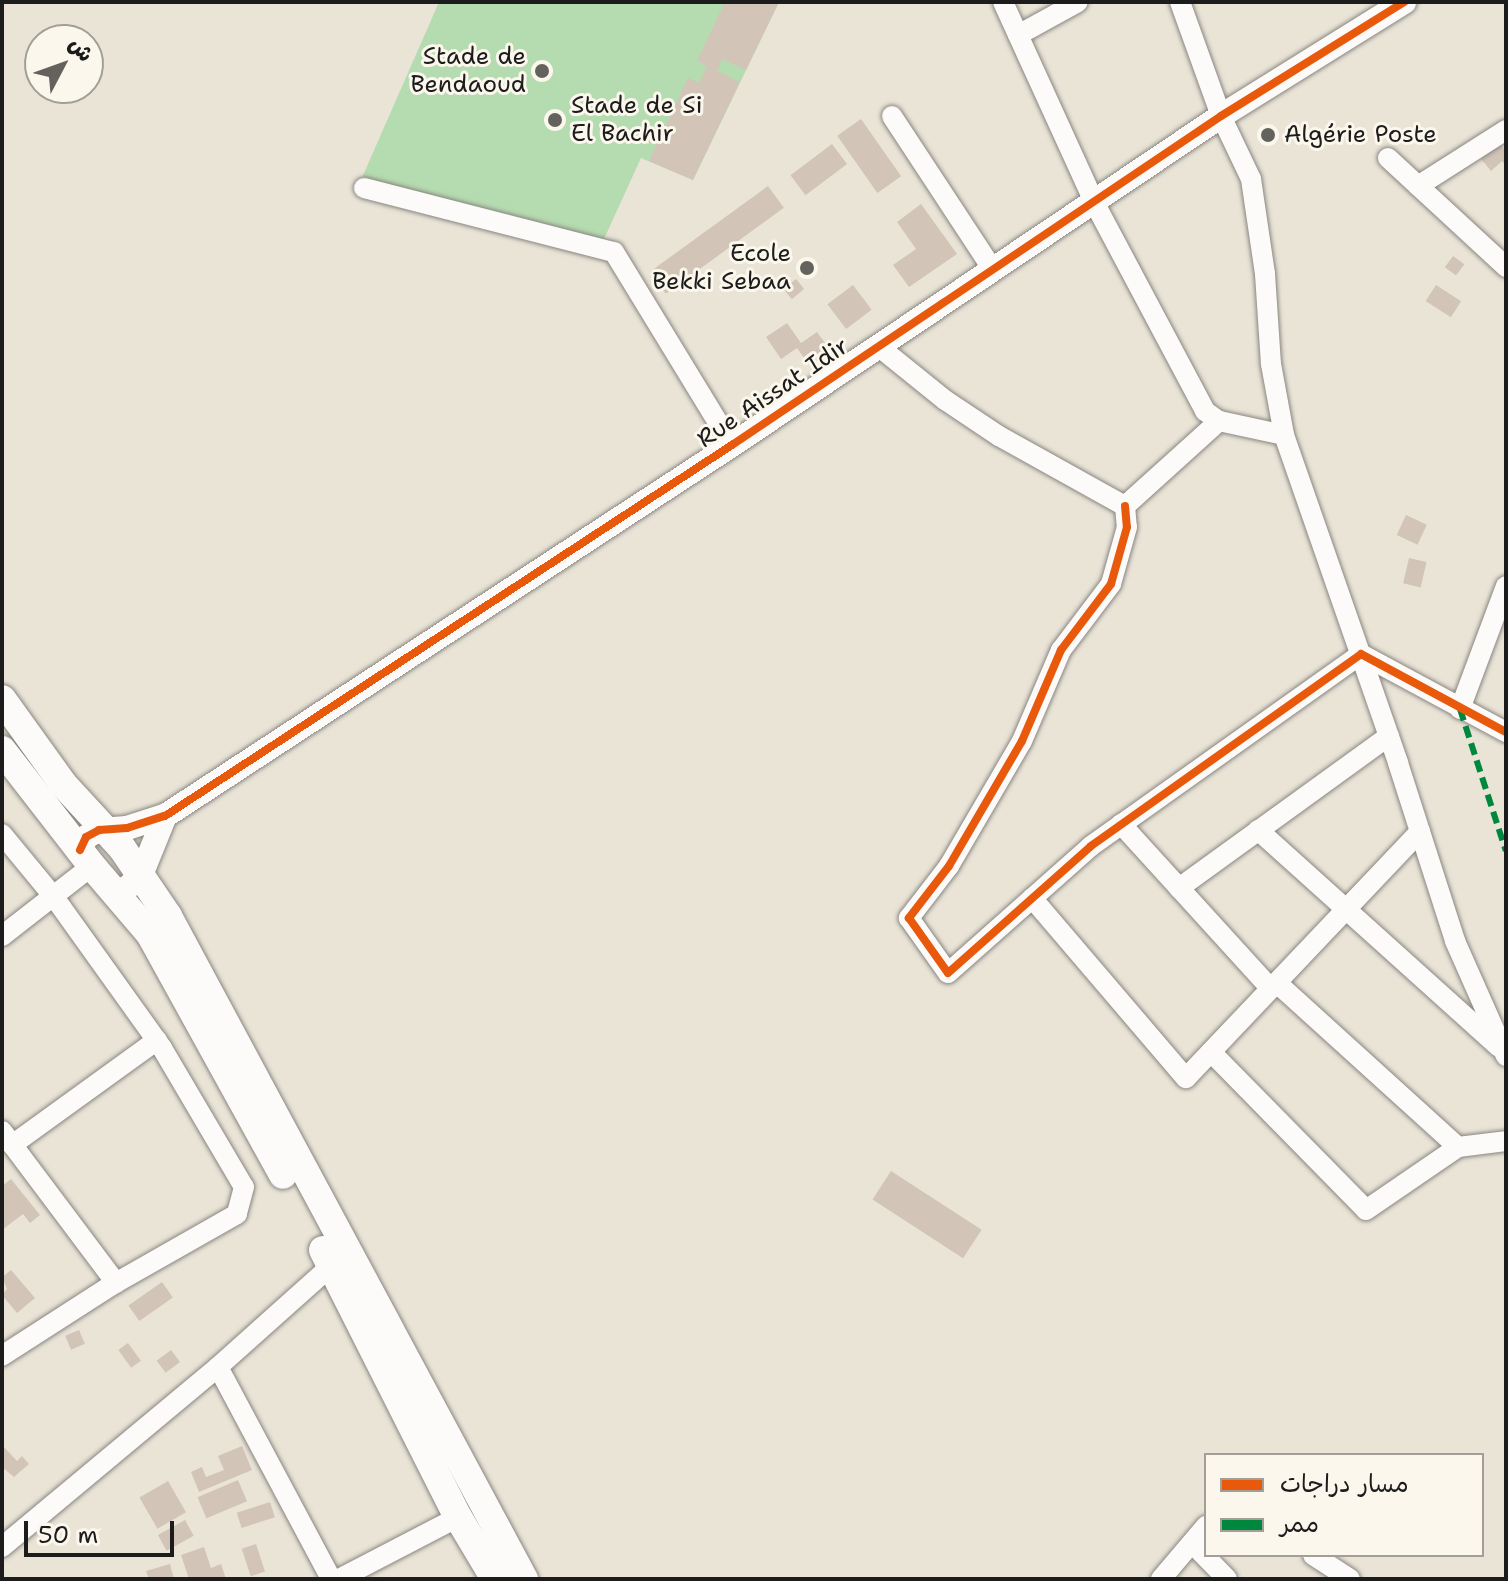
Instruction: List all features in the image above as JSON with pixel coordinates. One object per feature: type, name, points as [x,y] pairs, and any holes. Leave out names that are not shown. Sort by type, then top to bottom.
[{"type":"main road","points":[[2,699],[58,777],[141,875],[186,947],[339,1259],[458,1517],[495,1579]]},
{"type":"main road","points":[[2,750],[160,948],[524,1579]]},
{"type":"street","points":[[1003,2],[1094,202],[1205,411],[1219,421],[1284,435]]},
{"type":"street","points":[[1018,35],[1078,2]]},
{"type":"street","points":[[1180,2],[1221,116],[1251,179],[1265,274],[1271,364],[1284,435],[1389,736],[1455,941],[1505,1054]]},
{"type":"street","name":"Rue Aissat Idir","points":[[104,829],[127,828],[165,816],[732,445],[1221,116],[1404,2]]},
{"type":"street","points":[[892,116],[993,270]]},
{"type":"street","points":[[1418,186],[1506,130]]},
{"type":"street","points":[[1388,158],[1506,267]]},
{"type":"street","points":[[364,188],[614,252],[732,445]]},
{"type":"street","points":[[878,346],[945,400],[999,436],[1125,506]]},
{"type":"street","points":[[1125,506],[1219,421]]},
{"type":"street","points":[[1125,506],[1127,527],[1111,584],[1061,650],[1022,741],[949,866],[909,918],[948,973],[1121,824],[1361,654]]},
{"type":"street","points":[[1460,709],[1506,586]]},
{"type":"street","points":[[1361,654],[1506,732]]},
{"type":"street","points":[[1179,888],[1389,736]]},
{"type":"street","points":[[114,891],[127,888],[141,875],[165,816]]},
{"type":"street","points":[[1121,824],[1274,986],[1458,1147]]},
{"type":"street","points":[[2,936],[54,897],[86,858],[86,837],[104,829]]},
{"type":"street","points":[[1258,830],[1505,1054]]},
{"type":"street","points":[[1032,898],[1186,1078],[1420,831]]},
{"type":"street","points":[[2,834],[54,897],[157,1040],[244,1187],[237,1214],[116,1283],[2,1356]]},
{"type":"street","points":[[116,1283],[7,1138],[157,1040]]},
{"type":"street","points":[[1211,1052],[1366,1210],[1458,1147],[1506,1141]]},
{"type":"street","points":[[2,1547],[218,1367],[339,1259]]},
{"type":"street","points":[[218,1367],[331,1579]]},
{"type":"street","points":[[339,1579],[458,1517]]},
{"type":"street","points":[[1161,1579],[1204,1528]]},
{"type":"street","points":[[1192,1543],[1204,1555]]},
{"type":"street","points":[[1206,1557],[1227,1579]]},
{"type":"street","points":[[1316,1557],[1350,1579]]},
{"type":"green space","name":"Stade de Si El Bachir","points":[[439,2],[779,2],[693,180],[641,158],[604,239],[590,241],[361,180]]},
{"type":"building","points":[[725,2],[779,2],[746,70],[722,59],[717,71],[740,82],[693,180],[649,161],[688,78],[699,83],[707,66],[697,61]]},
{"type":"building","points":[[861,119],[901,176],[877,193],[837,136]]},
{"type":"building","points":[[1499,143],[1506,151],[1506,166],[1502,161],[1491,171],[1481,159]]},
{"type":"building","points":[[832,144],[847,164],[806,195],[790,175]]},
{"type":"building","points":[[768,186],[784,208],[666,294],[650,272]]},
{"type":"building","points":[[921,204],[957,254],[909,287],[893,265],[916,249],[897,222]]},
{"type":"building","points":[[1453,256],[1464,264],[1456,276],[1445,267]]},
{"type":"building","points":[[796,279],[804,289],[792,299],[784,289]]},
{"type":"building","points":[[853,285],[872,310],[846,329],[827,304]]},
{"type":"building","points":[[1436,285],[1461,301],[1451,317],[1426,301]]},
{"type":"building","points":[[787,323],[801,343],[817,332],[833,354],[812,369],[797,348],[781,359],[766,337]]},
{"type":"building","points":[[1406,515],[1427,525],[1418,545],[1397,535]]},
{"type":"building","points":[[1409,558],[1427,562],[1421,587],[1403,583]]},
{"type":"building","points":[[891,1171],[982,1230],[963,1258],[872,1200]]},
{"type":"building","points":[[11,1179],[40,1215],[30,1223],[23,1214],[2,1230],[2,1186]]},
{"type":"building","points":[[11,1270],[35,1298],[17,1313],[2,1295],[7,1289],[2,1277]]},
{"type":"building","points":[[162,1282],[173,1298],[139,1321],[128,1306]]},
{"type":"building","points":[[79,1330],[85,1344],[71,1350],[65,1336]]},
{"type":"building","points":[[128,1343],[141,1361],[131,1368],[118,1350]]},
{"type":"building","points":[[171,1350],[180,1362],[166,1373],[157,1361]]},
{"type":"building","points":[[2,1445],[17,1461],[22,1456],[29,1464],[14,1477],[2,1467]]},
{"type":"building","points":[[242,1446],[252,1470],[199,1492],[191,1472],[202,1467],[206,1477],[224,1470],[218,1456]]},
{"type":"building","points":[[238,1480],[247,1501],[206,1518],[197,1497]]},
{"type":"building","points":[[168,1481],[186,1512],[157,1529],[139,1498]]},
{"type":"building","points":[[270,1502],[275,1517],[242,1528],[237,1513]]},
{"type":"building","points":[[185,1520],[194,1536],[167,1551],[158,1535]]},
{"type":"building","points":[[256,1544],[265,1572],[251,1576],[242,1549]]},
{"type":"building","points":[[204,1547],[211,1568],[221,1564],[226,1579],[189,1579],[181,1555]]},
{"type":"building","points":[[170,1564],[174,1579],[149,1579],[146,1571]]},
{"type":"marked path","points":[[1460,709],[1506,851]]},
{"type":"cycle path","points":[[80,850],[86,837],[99,830],[127,828],[165,816],[732,445],[1221,116],[1404,2]]},
{"type":"cycle path","points":[[1125,506],[1127,527],[1111,584],[1061,650],[1022,741],[949,866],[909,918],[948,973],[1091,846],[1361,654],[1506,732]]},
{"type":"place","name":"Stade de Bendaoud","points":[[542,71]]},
{"type":"place","name":"Stade de Si El Bachir","points":[[555,120]]},
{"type":"place","name":"Algérie Poste","points":[[1268,135]]},
{"type":"place","name":"Ecole Bekki Sebaa","points":[[807,268]]}]
